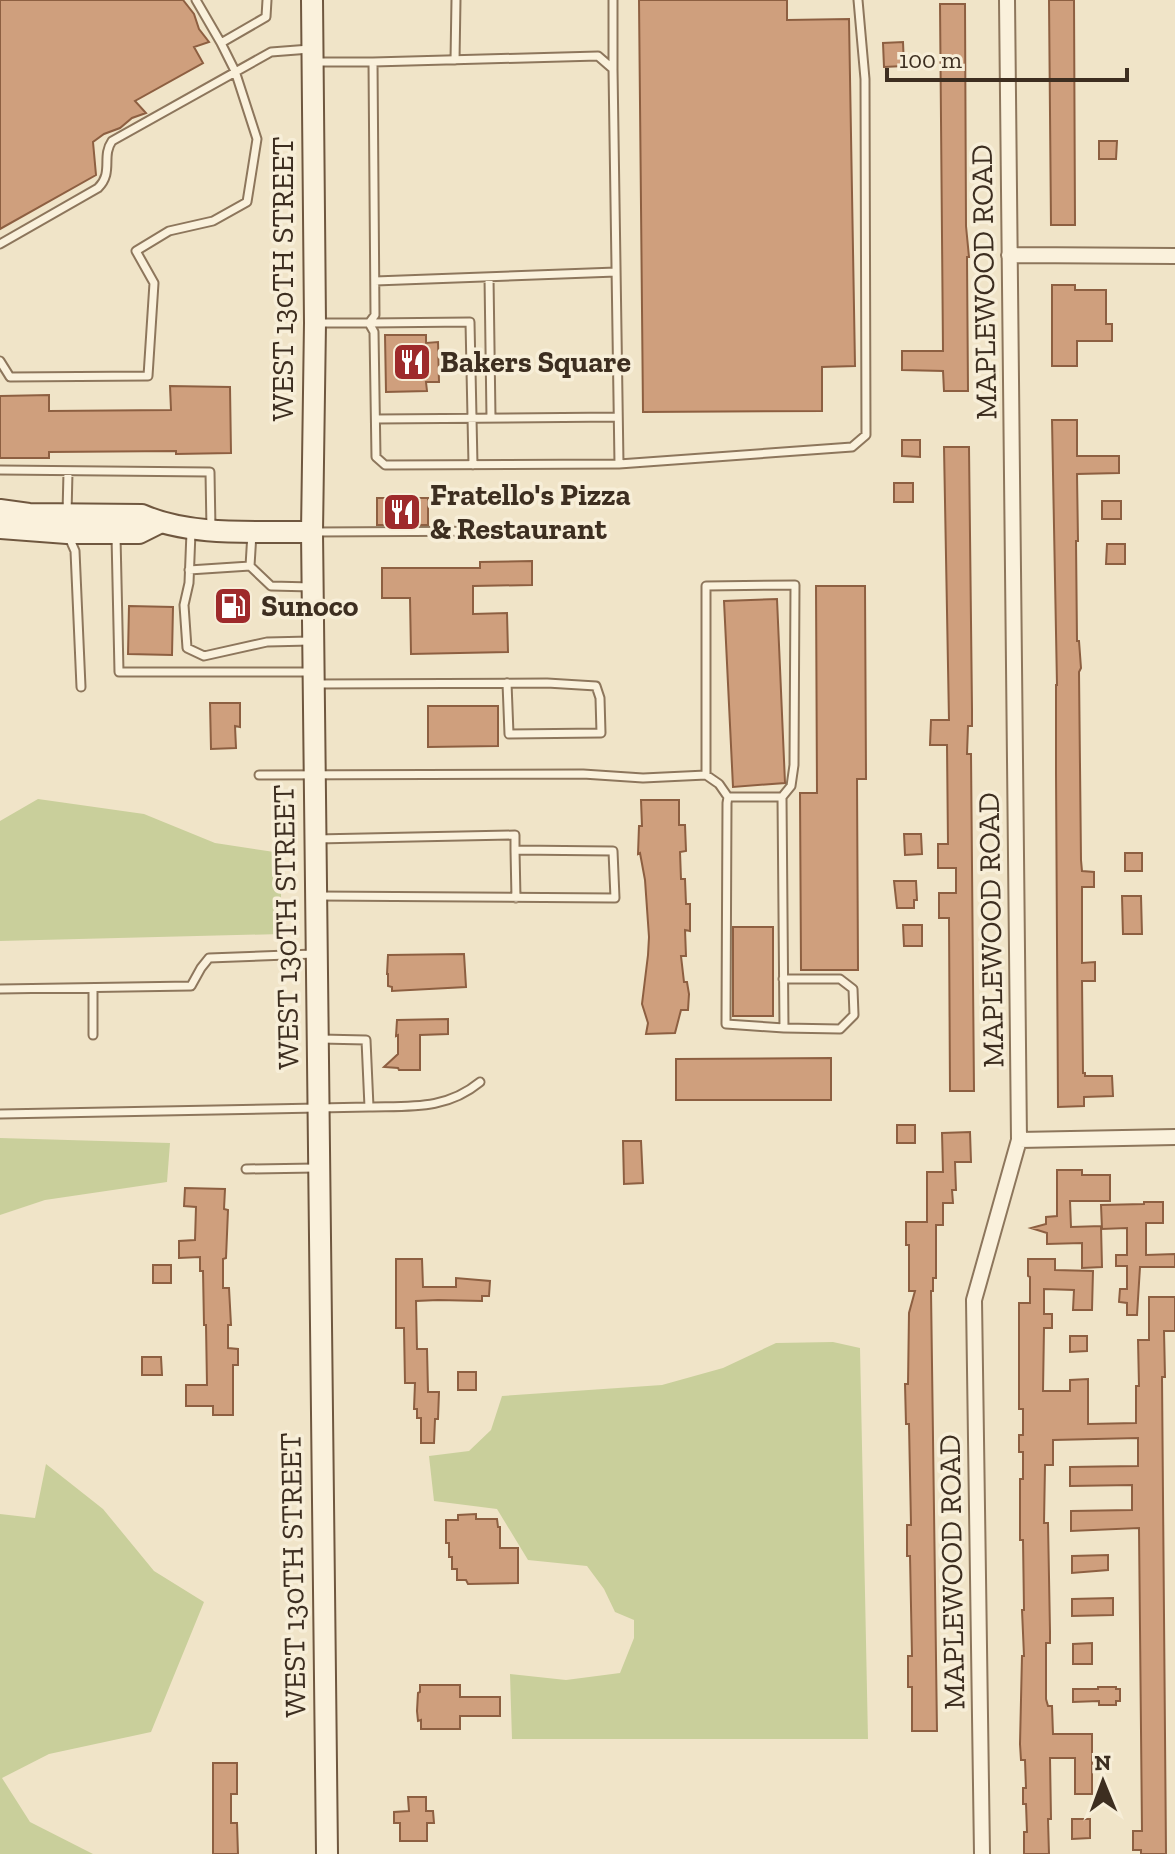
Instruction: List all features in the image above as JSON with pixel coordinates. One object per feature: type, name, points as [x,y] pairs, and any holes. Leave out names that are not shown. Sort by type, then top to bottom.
[{"type":"main road","name":"WEST 130TH STREET","points":[[312,0],[315,323],[312,587],[327,1854]]},
{"type":"main road","points":[[0,510],[116,532],[139,533],[159,523]]},
{"type":"main road","points":[[0,528],[142,515],[159,523],[201,530],[312,532]]},
{"type":"street","name":"MAPLEWOOD ROAD","points":[[982,1854],[974,1300],[1019,1140],[1007,0]]},
{"type":"street","points":[[1009,255],[1175,256]]},
{"type":"street","points":[[1019,1140],[1175,1137]]},
{"type":"lane","points":[[0,361],[10,377],[148,376],[154,283],[136,251],[169,231],[213,221],[247,202],[257,139],[235,71],[196,0]]},
{"type":"lane","points":[[221,43],[266,17],[267,0]]},
{"type":"lane","points":[[455,60],[456,0]]},
{"type":"lane","points":[[613,0],[619,464]]},
{"type":"lane","points":[[369,323],[374,332],[376,457],[385,465],[619,464],[852,447],[866,435],[865,79],[858,0]]},
{"type":"lane","points":[[0,244],[98,188],[107,175],[108,146],[112,141],[271,52],[373,62],[598,56],[613,69]]},
{"type":"lane","points":[[369,323],[375,315],[373,62]]},
{"type":"lane","points":[[375,281],[616,272]]},
{"type":"lane","points":[[489,277],[491,418]]},
{"type":"lane","points":[[315,323],[490,321]]},
{"type":"lane","points":[[470,322],[473,465]]},
{"type":"lane","points":[[376,419],[618,417]]},
{"type":"lane","points":[[0,470],[210,472],[184,605],[187,648],[204,656],[267,642],[313,641]]},
{"type":"lane","points":[[68,472],[67,524],[75,551],[81,687]]},
{"type":"lane","points":[[250,566],[252,531]]},
{"type":"lane","points":[[312,532],[528,531]]},
{"type":"lane","points":[[116,532],[119,672],[547,683],[596,686],[600,698],[601,733],[509,734],[507,683]]},
{"type":"lane","points":[[189,570],[250,566],[271,586],[312,587]]},
{"type":"lane","points":[[706,775],[706,586],[795,585],[794,765],[791,786],[782,797],[784,1028]]},
{"type":"lane","points":[[259,775],[583,774],[643,778],[706,775],[719,784],[728,797],[726,1024],[840,1029],[854,1015],[853,989],[840,979],[783,979]]},
{"type":"lane","points":[[728,797],[782,797]]},
{"type":"lane","points":[[315,839],[515,835],[516,898]]},
{"type":"lane","points":[[316,896],[615,898],[613,851],[515,850]]},
{"type":"lane","points":[[0,989],[191,986],[209,958],[317,954]]},
{"type":"lane","points":[[93,988],[93,1035]]},
{"type":"lane","points":[[318,1039],[366,1040],[369,1107]]},
{"type":"lane","points":[[0,1114],[438,1105],[468,1092],[480,1082]]},
{"type":"lane","points":[[246,1169],[319,1168]]},
{"type":"green space","points":[[38,799],[144,814],[215,843],[281,853],[281,934],[0,941],[0,821]]},
{"type":"green space","points":[[0,1138],[170,1143],[167,1182],[45,1200],[0,1215]]},
{"type":"green space","points":[[833,1342],[860,1348],[868,1739],[512,1739],[510,1674],[566,1680],[620,1673],[634,1638],[634,1620],[615,1612],[604,1589],[587,1566],[528,1560],[497,1509],[434,1501],[429,1456],[469,1451],[491,1430],[502,1396],[662,1385],[723,1368],[776,1343]]},
{"type":"green space","points":[[46,1464],[103,1509],[154,1571],[204,1602],[151,1732],[49,1754],[2,1778],[30,1822],[93,1854],[0,1854],[0,1514],[35,1518]]},
{"type":"building","points":[[0,0],[183,0],[209,42],[194,47],[203,63],[135,101],[146,113],[93,142],[96,175],[0,229]]},
{"type":"building","points":[[639,0],[787,0],[787,20],[849,19],[855,366],[822,367],[822,411],[643,412]]},
{"type":"building","points":[[1049,0],[1074,0],[1075,225],[1051,225]]},
{"type":"building","points":[[940,4],[965,4],[968,391],[944,391],[943,371],[902,370],[902,351],[943,351]]},
{"type":"building","points":[[903,42],[904,66],[884,67],[883,43]]},
{"type":"building","points":[[1099,141],[1117,141],[1116,159],[1099,159]]},
{"type":"building","points":[[1052,285],[1075,285],[1075,290],[1106,290],[1106,324],[1112,324],[1112,341],[1077,341],[1077,366],[1052,366]]},
{"type":"building","name":"Bakers Square","points":[[385,335],[426,335],[426,343],[438,342],[439,382],[426,382],[427,391],[386,392]]},
{"type":"building","points":[[170,386],[230,387],[231,453],[49,452],[49,458],[0,458],[0,396],[49,395],[49,411],[171,410]]},
{"type":"building","points":[[1052,420],[1077,420],[1077,456],[1119,456],[1119,473],[1077,474],[1076,541],[1077,641],[1081,668],[1081,860],[1082,871],[1094,872],[1094,887],[1082,887],[1082,963],[1095,962],[1095,981],[1082,981],[1083,1073],[1085,1076],[1112,1076],[1113,1096],[1084,1097],[1084,1106],[1058,1107],[1057,685]]},
{"type":"building","points":[[902,440],[920,440],[920,457],[902,456]]},
{"type":"building","points":[[944,447],[969,447],[972,726],[968,726],[967,754],[971,754],[974,1091],[950,1091],[949,918],[939,918],[939,893],[956,893],[956,868],[938,868],[938,844],[948,844],[947,745],[930,745],[931,720],[949,720]]},
{"type":"building","points":[[894,483],[913,483],[913,502],[894,502]]},
{"type":"building","name":"Fratello's Pizza & Restaurant","points":[[377,498],[428,498],[428,525],[377,525]]},
{"type":"building","points":[[1102,501],[1121,501],[1121,519],[1102,519]]},
{"type":"building","points":[[1107,544],[1125,544],[1125,564],[1106,564]]},
{"type":"building","points":[[532,561],[532,585],[473,586],[473,614],[507,613],[508,652],[411,654],[410,598],[382,598],[382,568],[480,568],[480,562]]},
{"type":"building","points":[[816,586],[865,586],[866,779],[857,779],[858,970],[801,970],[800,793],[817,793]]},
{"type":"building","points":[[777,599],[785,783],[733,787],[724,601]]},
{"type":"building","points":[[129,606],[173,607],[172,655],[128,654]]},
{"type":"building","points":[[210,703],[240,703],[240,727],[235,726],[236,748],[211,749]]},
{"type":"building","points":[[428,706],[498,706],[498,746],[428,747]]},
{"type":"building","points":[[641,800],[679,800],[679,825],[685,825],[686,851],[680,852],[681,879],[685,879],[686,904],[690,904],[690,931],[685,930],[686,956],[681,956],[684,982],[687,982],[689,994],[688,1010],[681,1010],[675,1033],[646,1034],[648,1023],[642,1004],[649,937],[645,880],[638,854],[639,826],[642,826]]},
{"type":"building","points":[[904,834],[921,834],[922,854],[905,855]]},
{"type":"building","points":[[1125,853],[1142,853],[1142,871],[1125,871]]},
{"type":"building","points":[[894,881],[916,881],[917,900],[914,900],[914,908],[897,908]]},
{"type":"building","points":[[1122,896],[1141,896],[1142,934],[1123,934]]},
{"type":"building","points":[[903,925],[922,925],[922,946],[904,946]]},
{"type":"building","points":[[733,927],[773,927],[773,1016],[733,1016]]},
{"type":"building","points":[[464,954],[466,987],[392,991],[392,987],[388,986],[388,955]]},
{"type":"building","points":[[448,1019],[448,1034],[420,1035],[420,1070],[384,1067],[398,1054],[397,1020]]},
{"type":"building","points":[[831,1058],[831,1100],[676,1100],[676,1059]]},
{"type":"building","points":[[897,1125],[915,1125],[915,1143],[897,1143]]},
{"type":"building","points":[[970,1132],[971,1162],[955,1162],[953,1203],[943,1203],[943,1225],[936,1225],[936,1278],[933,1278],[931,1291],[937,1731],[912,1731],[912,1687],[908,1687],[908,1656],[912,1656],[910,1556],[907,1556],[907,1525],[911,1525],[909,1424],[906,1424],[905,1384],[908,1384],[909,1313],[915,1291],[909,1291],[906,1222],[927,1222],[927,1172],[943,1172],[942,1133]]},
{"type":"building","points":[[623,1141],[641,1141],[643,1183],[624,1184]]},
{"type":"building","points":[[1057,1170],[1082,1170],[1082,1175],[1110,1175],[1110,1201],[1070,1201],[1071,1227],[1101,1226],[1102,1267],[1082,1268],[1082,1243],[1047,1244],[1047,1233],[1031,1228],[1046,1224],[1046,1217],[1057,1216]]},
{"type":"building","points":[[185,1188],[225,1189],[224,1209],[228,1210],[223,1288],[229,1288],[231,1325],[228,1325],[228,1348],[238,1349],[238,1365],[233,1365],[233,1415],[213,1415],[213,1406],[186,1406],[186,1385],[207,1385],[200,1257],[179,1258],[179,1241],[195,1240],[196,1207],[184,1206]]},
{"type":"building","points":[[1163,1202],[1163,1223],[1146,1223],[1146,1255],[1175,1254],[1175,1267],[1140,1267],[1137,1315],[1127,1315],[1127,1303],[1119,1302],[1120,1289],[1127,1289],[1127,1266],[1116,1266],[1116,1255],[1127,1255],[1127,1228],[1102,1229],[1101,1205]]},
{"type":"building","points":[[396,1259],[422,1259],[423,1287],[456,1287],[456,1278],[490,1281],[489,1296],[482,1296],[482,1301],[416,1301],[417,1349],[427,1349],[428,1392],[439,1392],[434,1443],[421,1443],[421,1418],[417,1418],[417,1409],[414,1409],[415,1383],[405,1383],[404,1328],[396,1328]]},
{"type":"building","points":[[1028,1259],[1055,1259],[1055,1270],[1093,1271],[1092,1310],[1073,1310],[1074,1290],[1044,1289],[1044,1314],[1052,1314],[1052,1328],[1044,1328],[1043,1391],[1070,1391],[1070,1380],[1088,1379],[1088,1424],[1136,1423],[1138,1340],[1149,1340],[1149,1297],[1175,1297],[1175,1331],[1164,1331],[1165,1377],[1162,1377],[1166,1854],[1141,1854],[1141,1850],[1133,1850],[1133,1831],[1142,1831],[1139,1528],[1071,1531],[1071,1511],[1132,1510],[1132,1485],[1070,1486],[1070,1467],[1138,1466],[1138,1438],[1053,1440],[1053,1465],[1045,1465],[1044,1523],[1048,1523],[1050,1631],[1050,1643],[1046,1643],[1046,1699],[1048,1706],[1052,1706],[1053,1734],[1092,1734],[1092,1794],[1075,1794],[1075,1758],[1050,1758],[1049,1854],[1024,1854],[1024,1832],[1027,1832],[1026,1804],[1023,1804],[1025,1760],[1021,1760],[1020,1744],[1024,1610],[1023,1540],[1020,1540],[1023,1452],[1019,1452],[1019,1435],[1023,1435],[1023,1409],[1019,1409],[1019,1303],[1030,1303]]},
{"type":"building","points":[[153,1265],[171,1265],[171,1283],[153,1283]]},
{"type":"building","points":[[1070,1336],[1087,1336],[1087,1351],[1070,1352]]},
{"type":"building","points":[[142,1357],[161,1357],[162,1375],[142,1375]]},
{"type":"building","points":[[458,1372],[476,1372],[476,1390],[458,1390]]},
{"type":"building","points":[[476,1514],[476,1519],[497,1519],[500,1548],[518,1548],[518,1583],[468,1584],[466,1580],[457,1580],[457,1569],[452,1569],[449,1543],[446,1543],[446,1520],[458,1520],[458,1515]]},
{"type":"building","points":[[1108,1555],[1108,1570],[1072,1573],[1072,1556]]},
{"type":"building","points":[[1113,1598],[1113,1615],[1072,1616],[1072,1599]]},
{"type":"building","points":[[1092,1643],[1092,1664],[1073,1664],[1073,1644]]},
{"type":"building","points":[[420,1685],[460,1685],[460,1697],[500,1697],[500,1716],[460,1716],[460,1729],[421,1729],[417,1711]]},
{"type":"building","points":[[1073,1689],[1120,1689],[1120,1701],[1116,1701],[1116,1705],[1099,1705],[1099,1701],[1073,1702]]},
{"type":"building","points":[[213,1763],[237,1763],[237,1794],[231,1794],[231,1823],[237,1823],[238,1854],[213,1854]]},
{"type":"building","points":[[408,1797],[426,1797],[426,1811],[433,1811],[434,1823],[427,1823],[427,1841],[400,1841],[400,1823],[394,1823],[394,1812],[409,1811]]},
{"type":"building","points":[[1072,1819],[1090,1819],[1090,1838],[1072,1839]]},
{"type":"place","name":"Bakers Square","points":[[412,362]]},
{"type":"place","name":"Fratello's Pizza & Restaurant","points":[[402,512]]},
{"type":"place","name":"Sunoco","points":[[233,606]]}]
